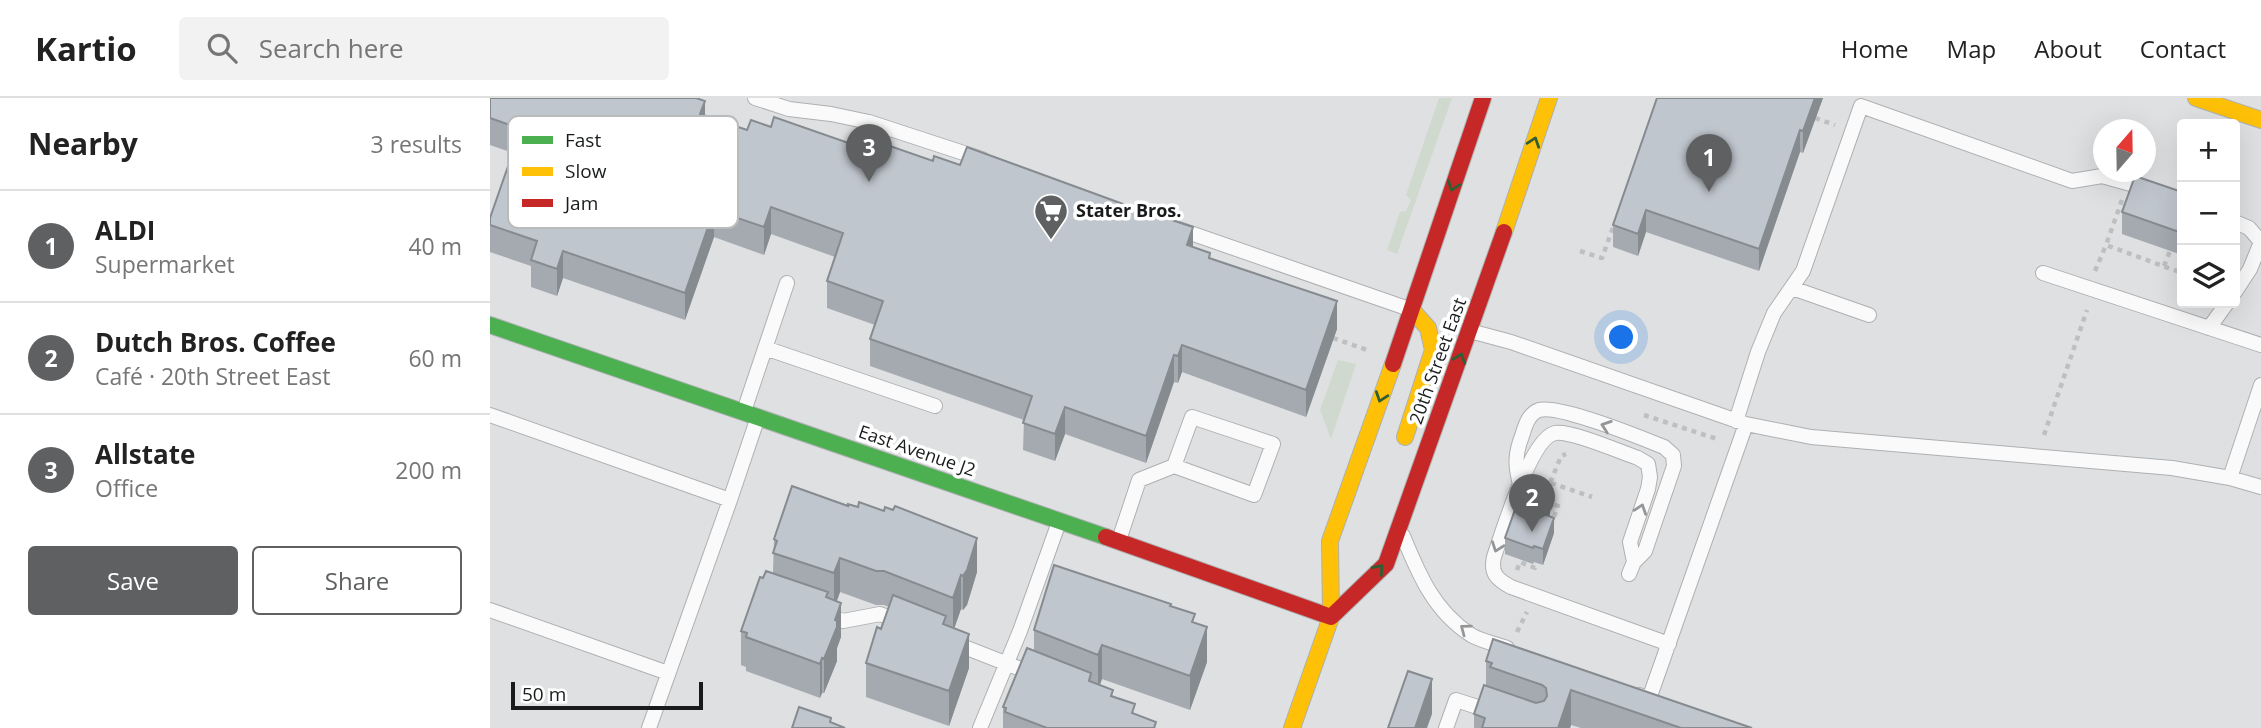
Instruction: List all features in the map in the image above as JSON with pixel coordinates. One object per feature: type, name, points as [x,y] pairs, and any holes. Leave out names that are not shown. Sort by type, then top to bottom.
[{"type":"main road","name":"20th Street East","points":[[1292,728],[1331,617],[1330,541],[1483,98]]},
{"type":"main road","name":"20th Street East","points":[[1331,617],[1386,564],[1470,331],[1549,98]]},
{"type":"main road","points":[[2196,98],[2261,120]]},
{"type":"main road","points":[[1400,453],[1433,350],[1428,328],[1412,310]]},
{"type":"main road","name":"East Avenue J2","points":[[490,325],[1331,617]]},
{"type":"main road","points":[[1398,485],[1407,505]]},
{"type":"lane","points":[[755,98],[789,109],[869,122],[1001,166]]},
{"type":"lane","points":[[1624,690],[1649,699],[1741,422],[1758,352],[1774,313],[1803,271],[1861,106],[2072,181],[2102,176],[2177,201]]},
{"type":"lane","points":[[1164,224],[1412,310]]},
{"type":"lane","points":[[2240,224],[2249,228],[2261,242],[2250,270],[2240,285]]},
{"type":"lane","points":[[2043,273],[2261,345]]},
{"type":"lane","points":[[649,728],[730,500],[765,348],[787,283]]},
{"type":"lane","points":[[1792,288],[1869,315]]},
{"type":"lane","points":[[2209,328],[2223,308]]},
{"type":"lane","points":[[1470,331],[1511,342],[1741,422],[1811,437],[2172,468],[2260,485]]},
{"type":"lane","points":[[765,348],[935,406]]},
{"type":"lane","points":[[2230,478],[2261,386]]},
{"type":"lane","points":[[1520,484],[1514,464],[1517,448],[1526,422],[1533,413],[1540,410],[1549,409],[1569,414],[1664,447],[1673,455],[1674,466],[1645,551],[1632,568],[1630,542],[1648,489],[1648,464],[1572,434],[1557,432],[1547,436],[1520,484],[1492,566],[1497,579],[1511,587],[1669,644]]},
{"type":"lane","points":[[490,415],[730,500]]},
{"type":"lane","points":[[1118,541],[1139,480],[1174,466],[1254,495],[1273,444],[1192,417],[1174,466]]},
{"type":"lane","points":[[980,728],[1060,521]]},
{"type":"lane","points":[[1400,527],[1421,580],[1442,612],[1472,636],[1524,654]]},
{"type":"lane","points":[[490,610],[668,673]]},
{"type":"lane","points":[[817,612],[843,621],[880,614],[918,629]]},
{"type":"lane","points":[[943,639],[1045,679]]},
{"type":"lane","points":[[1446,728],[1456,699],[1503,716]]},
{"type":"path","points":[[1815,118],[1835,126]]},
{"type":"path","points":[[2094,275],[2123,197],[2121,193]]},
{"type":"path","points":[[1580,251],[1602,258],[1615,221]]},
{"type":"path","points":[[2106,245],[2177,271]]},
{"type":"path","points":[[2164,266],[2170,251]]},
{"type":"path","points":[[2045,435],[2087,310]]},
{"type":"path","points":[[1334,338],[1367,350]]},
{"type":"path","points":[[1644,415],[1723,442]]},
{"type":"path","points":[[1551,483],[1592,497]]},
{"type":"path","points":[[1541,502],[1558,506],[1548,531]]},
{"type":"path","points":[[1517,633],[1531,606]]},
{"type":"shaded area","points":[[1439,98],[1452,98],[1397,254],[1387,250],[1400,212],[1406,211],[1411,200],[1406,195]]},
{"type":"shaded area","points":[[1338,360],[1356,364],[1331,439],[1320,410]]},
{"type":"building","points":[[490,98],[696,98],[705,101],[700,114],[706,116],[508,116],[508,124],[490,118]]},
{"type":"building","points":[[1657,98],[1815,98],[1803,131],[1800,130],[1759,249],[1646,210],[1638,234],[1613,225]]},
{"type":"building","points":[[774,117],[857,146],[861,136],[933,161],[934,156],[960,165],[967,147],[1193,227],[1187,245],[1210,253],[1209,258],[1337,301],[1306,390],[1182,345],[1178,356],[1174,355],[1146,436],[1065,407],[1055,434],[1023,423],[1032,396],[870,339],[883,301],[827,281],[843,233],[771,207],[764,227],[738,218],[738,127],[747,130],[751,120],[771,127]]},
{"type":"building","points":[[508,166],[508,228],[708,228],[685,293],[563,251],[557,269],[531,260],[537,241],[490,225]]},
{"type":"building","points":[[2133,182],[2153,182],[2177,190],[2177,231],[2122,212]]},
{"type":"building","points":[[792,486],[848,506],[858,507],[859,502],[884,511],[885,507],[893,510],[895,506],[977,538],[967,570],[961,575],[953,598],[884,571],[876,571],[840,558],[834,573],[773,553],[777,541],[774,539]]},
{"type":"building","points":[[1526,490],[1550,499],[1544,514],[1554,518],[1543,549],[1505,538],[1518,501],[1522,502]]},
{"type":"building","points":[[1054,565],[1195,614],[1192,622],[1207,627],[1190,676],[1102,645],[1098,655],[1034,630]]},
{"type":"building","points":[[766,571],[828,592],[826,597],[841,603],[835,620],[837,627],[820,664],[746,637],[747,633],[741,631],[760,577],[763,578]]},
{"type":"building","points":[[893,595],[946,616],[943,624],[969,634],[949,691],[866,663],[877,627],[881,629]]},
{"type":"building","points":[[1493,639],[1752,728],[1681,728],[1571,690],[1558,728],[1482,728],[1485,718],[1474,714],[1484,685],[1536,703],[1544,701],[1547,696],[1546,688],[1542,685],[1490,667],[1492,663],[1486,661]]},
{"type":"building","points":[[1027,648],[1091,673],[1089,681],[1113,690],[1111,696],[1135,704],[1132,713],[1156,722],[1154,728],[1047,728],[1005,712],[1006,708],[1003,707]]},
{"type":"building","points":[[1408,671],[1432,679],[1415,728],[1388,728]]},
{"type":"building","points":[[799,707],[831,718],[830,722],[845,728],[792,728]]},
{"type":"traffic: fast","points":[[490,325],[1106,537]]},
{"type":"traffic: slow","points":[[1504,232],[1549,98]]},
{"type":"traffic: slow","points":[[2196,98],[2261,120]]},
{"type":"traffic: slow","points":[[1405,437],[1433,350],[1428,328],[1412,310]]},
{"type":"traffic: slow","points":[[1292,728],[1331,617],[1330,541],[1393,364]]},
{"type":"traffic: jam","points":[[1393,364],[1483,98]]},
{"type":"traffic: jam","points":[[1331,617],[1386,564],[1504,232]]},
{"type":"traffic: jam","points":[[1106,537],[1331,617]]},
{"type":"place","name":"Allstate","points":[[869,182]]},
{"type":"place","name":"ALDI","points":[[1709,192]]},
{"type":"place","name":"Stater Bros.","points":[[1051,241]]},
{"type":"place","name":"Dutch Bros. Coffee","points":[[1532,532]]}]
